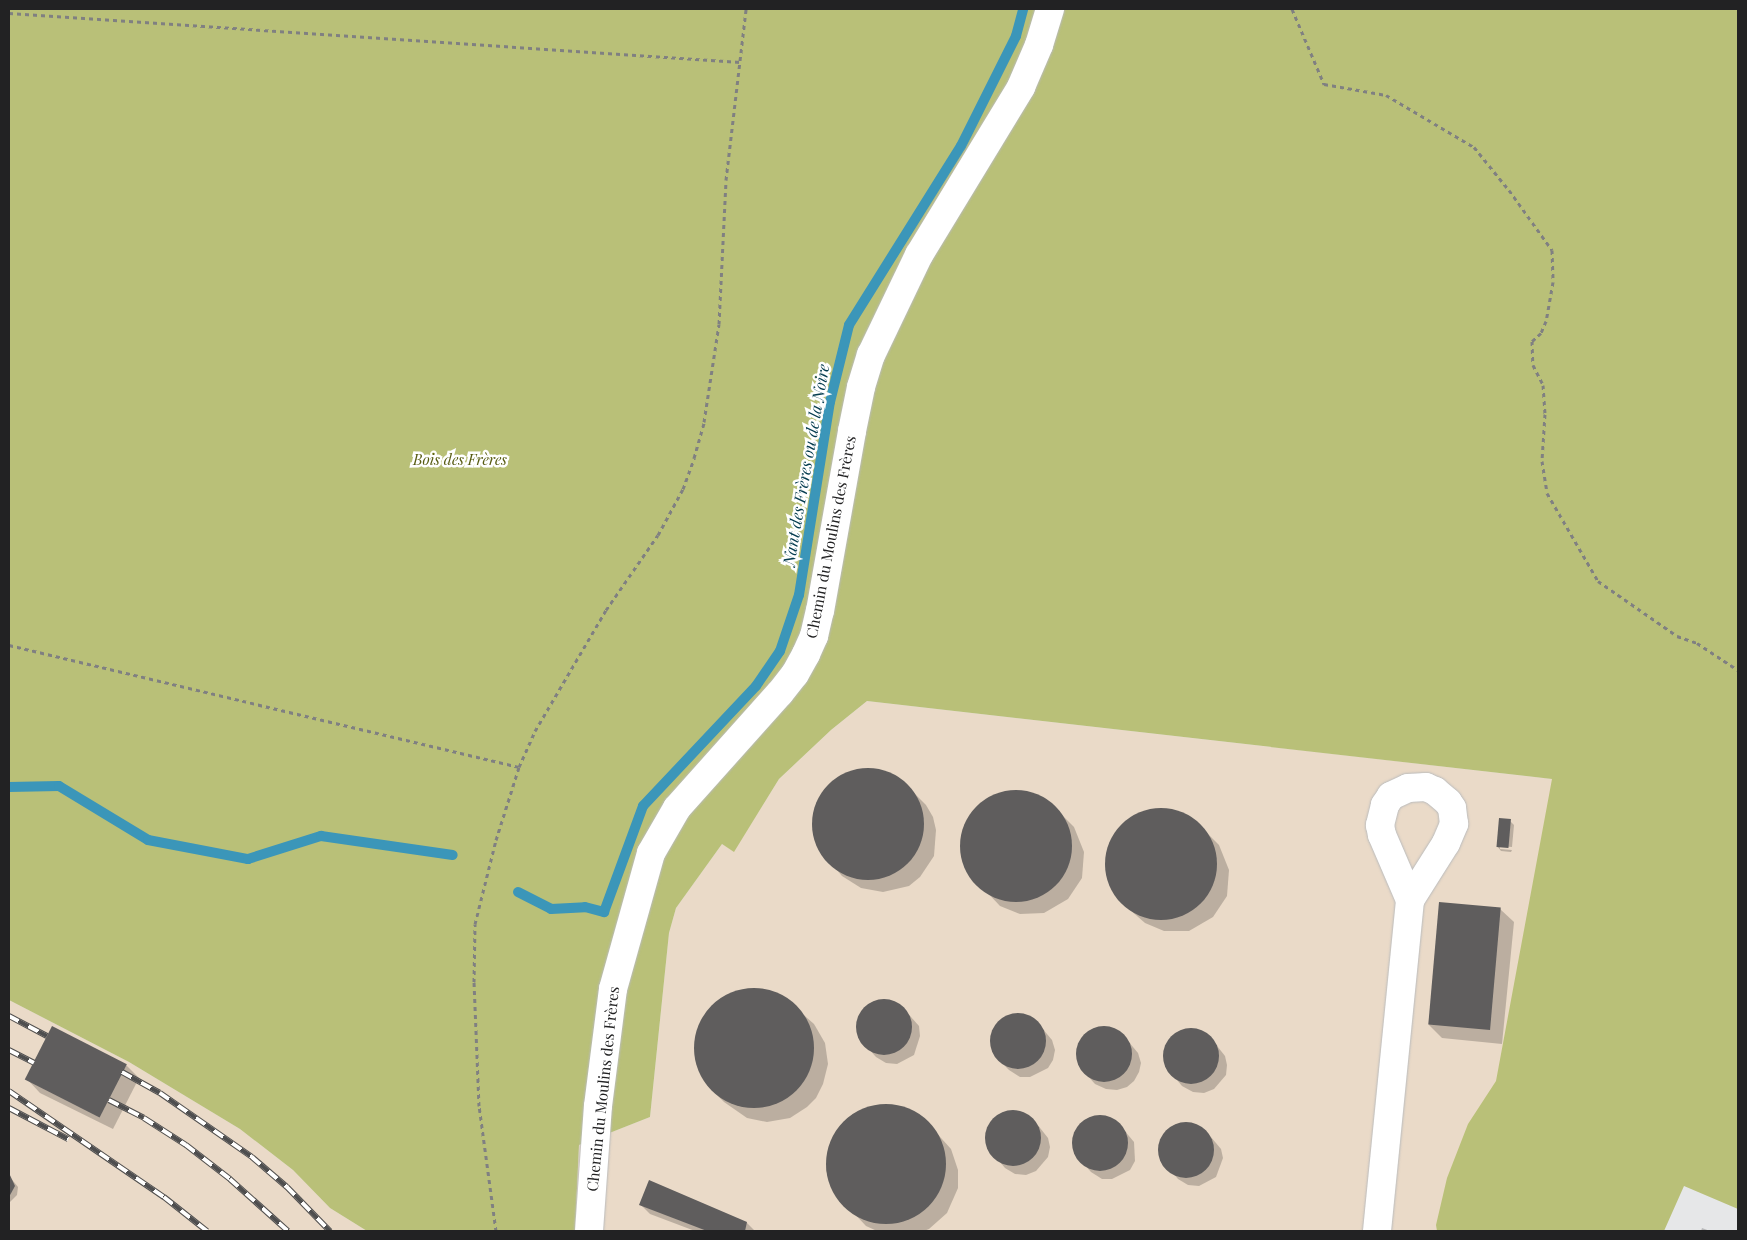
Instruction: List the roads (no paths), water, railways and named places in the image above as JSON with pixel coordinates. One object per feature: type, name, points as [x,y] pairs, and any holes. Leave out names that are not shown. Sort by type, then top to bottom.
[{"type":"street","name":"Chemin du Moulins des Frères","points":[[589,1231],[598,1106],[613,989],[651,853],[677,808],[780,693],[795,674],[806,654],[814,636],[820,611],[854,422],[871,355],[919,255],[1021,87],[1039,46],[1050,9]]},
{"type":"street","points":[[1377,1231],[1410,900]]},
{"type":"waterway","name":"Nant des Frères ou de la Noire","points":[[518,892],[551,909],[585,907],[604,912],[643,806],[756,686],[780,651],[799,595],[830,402],[849,325],[961,146],[1016,36],[1023,9]]},
{"type":"waterway","points":[[9,787],[59,786],[148,840],[248,859],[321,836],[453,855]]},
{"type":"railway","points":[[9,1016],[47,1036]]},
{"type":"railway","points":[[9,1050],[34,1063]]},
{"type":"railway","points":[[122,1072],[160,1093],[252,1157],[287,1187],[330,1231]]},
{"type":"railway","points":[[9,1091],[164,1197],[207,1231]]},
{"type":"railway","points":[[109,1100],[144,1118],[186,1145],[230,1179],[288,1231]]},
{"type":"railway","points":[[9,1108],[68,1139]]},
{"type":"park label","name":"Bois des Frères","points":[[460,460]]}]
